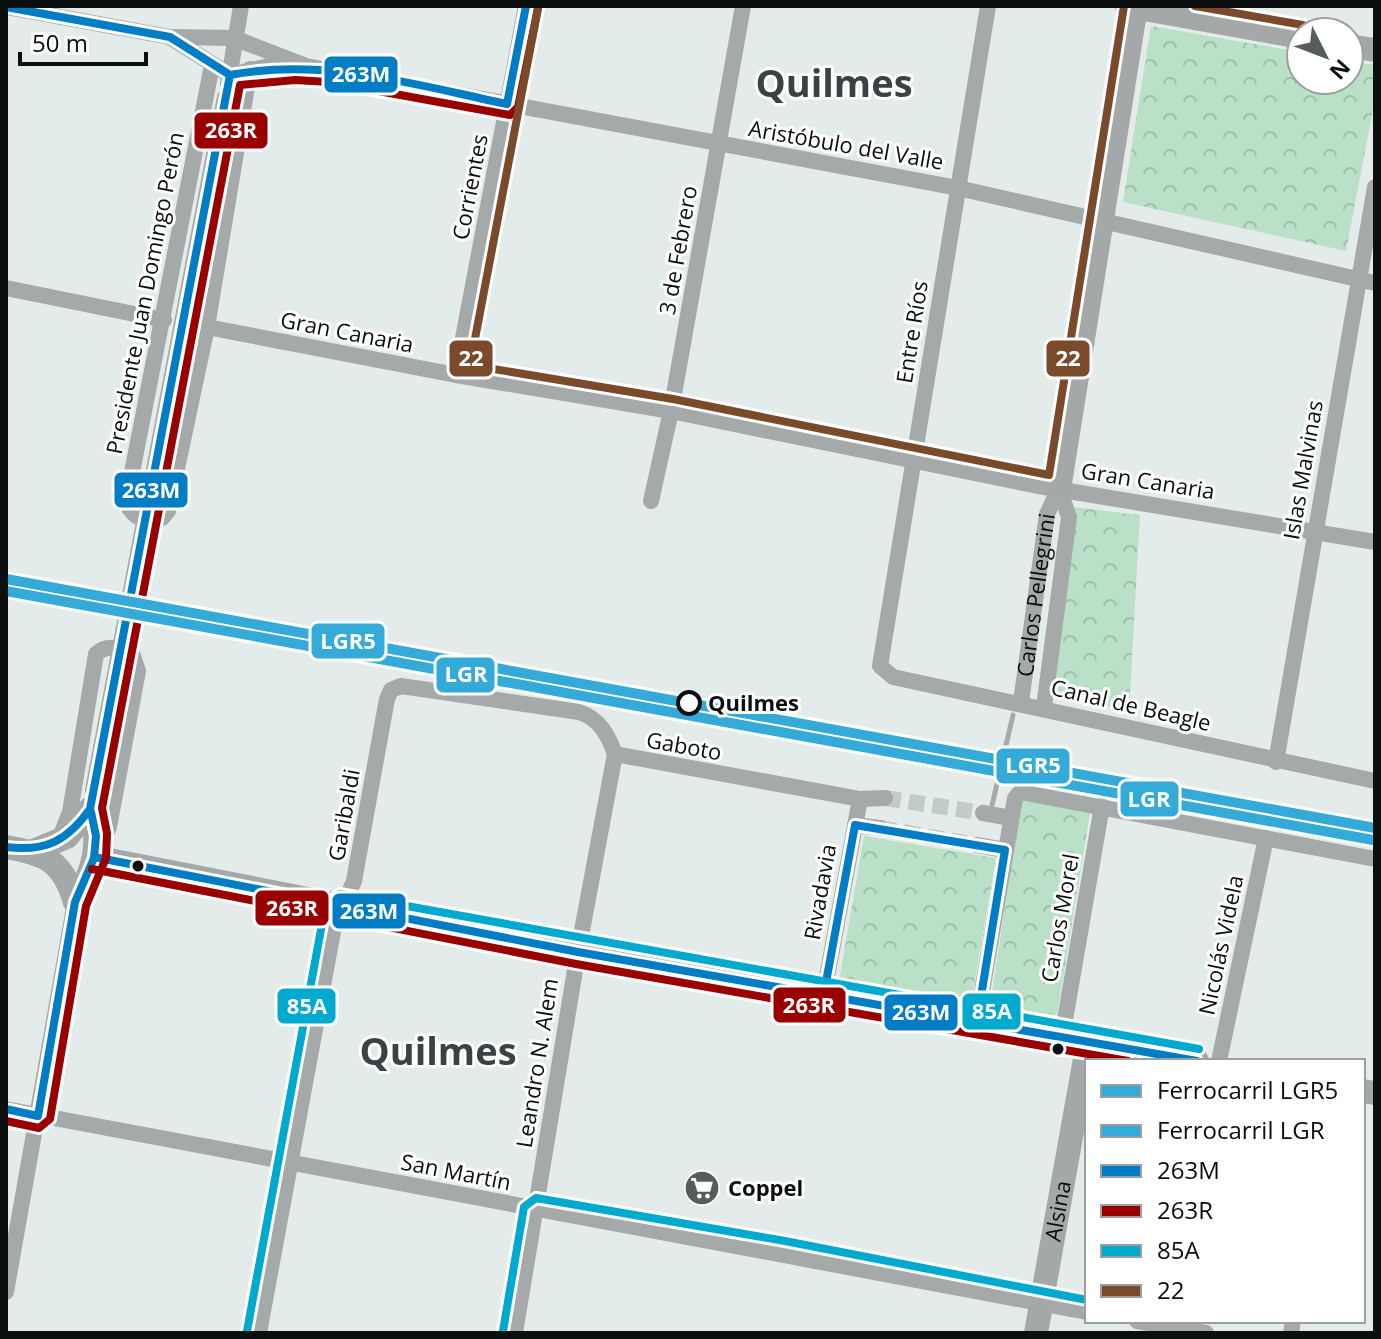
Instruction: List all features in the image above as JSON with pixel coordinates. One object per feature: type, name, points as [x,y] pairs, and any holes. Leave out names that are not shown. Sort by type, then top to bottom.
[{"type":"main road","points":[[1133,6],[1285,34]]},
{"type":"main road","name":"Carlos Pellegrini","points":[[1059,489],[1133,6]]},
{"type":"main road","points":[[6,847],[45,848],[77,827],[92,800]]},
{"type":"main road","points":[[75,902],[88,880],[94,857],[97,828],[92,800]]},
{"type":"main road","points":[[45,848],[61,869],[75,902]]},
{"type":"main road","points":[[94,857],[578,952],[1186,1059]]},
{"type":"main road","name":"Alsina","points":[[1036,1333],[1088,1042]]},
{"type":"street","name":"Presidente Juan Domingo Perón","points":[[92,800],[241,6]]},
{"type":"street","name":"Corrientes","points":[[456,375],[526,6]]},
{"type":"street","name":"3 de Febrero","points":[[651,501],[671,411],[743,6]]},
{"type":"street","name":"Entre Ríos","points":[[880,666],[988,6]]},
{"type":"street","name":"Aristóbulo del Valle","points":[[6,7],[170,37],[234,38],[306,66],[958,188],[1367,281]]},
{"type":"street","name":"Aristóbulo del Valle","points":[[170,37],[230,75],[250,69],[306,66]]},
{"type":"street","name":"Presidente Juan Domingo Perón","points":[[212,65],[126,503],[136,518],[146,521],[162,518],[168,511],[207,327],[250,69]]},
{"type":"street","name":"Islas Malvinas","points":[[1276,762],[1314,530],[1367,281],[1375,187]]},
{"type":"street","points":[[6,288],[164,320]]},
{"type":"street","name":"Gran Canaria","points":[[207,327],[456,375],[671,411],[1059,489],[1375,542]]},
{"type":"street","name":"Carlos Pellegrini","points":[[1021,702],[1047,514],[1059,489]]},
{"type":"street","name":"Carlos Pellegrini","points":[[1044,707],[1069,517],[1059,489]]},
{"type":"street","points":[[45,848],[70,812],[96,654],[102,649],[119,647],[133,656],[138,671],[109,827],[94,857]]},
{"type":"street","name":"Canal de Beagle","points":[[880,666],[893,677],[1021,702],[1276,762],[1375,781]]},
{"type":"street","name":"Gaboto","points":[[401,686],[579,712],[597,721],[608,735],[615,754],[860,799],[885,798]]},
{"type":"street","name":"Garibaldi","points":[[259,1333],[334,926],[354,881],[387,699],[391,690],[401,686]]},
{"type":"street","name":"Leandro N. Alem","points":[[515,1333],[578,952],[615,754]]},
{"type":"street","points":[[977,1021],[1011,818],[1015,798],[1020,792],[1375,859]]},
{"type":"street","name":"Rivadavia","points":[[824,993],[860,799]]},
{"type":"street","name":"Carlos Morel","points":[[1062,1037],[1102,806]]},
{"type":"street","points":[[983,813],[1011,818]]},
{"type":"street","points":[[855,825],[880,828]]},
{"type":"street","name":"Nicolás Videla","points":[[1219,1059],[1266,838]]},
{"type":"street","points":[[977,845],[1005,850]]},
{"type":"street","points":[[6,1292],[75,902]]},
{"type":"street","name":"San Martín","points":[[6,1109],[1085,1312]]},
{"type":"street","points":[[1148,1323],[1206,1333]]},
{"type":"green space","points":[[1151,26],[1285,49],[1285,96],[1365,96],[1365,63],[1375,65],[1375,99],[1346,251],[1123,202]]},
{"type":"green space","points":[[1064,506],[1140,515],[1129,712],[1045,689]]},
{"type":"green space","points":[[1021,798],[1091,807],[1057,1015],[990,1007]]},
{"type":"green space","points":[[864,836],[996,858],[971,1003],[839,981]]},
{"type":"tunnel","points":[[885,798],[983,813]]},
{"type":"tunnel","points":[[880,828],[977,845]]},
{"type":"railway","points":[[990,814],[1013,715]]},
{"type":"rail line","name":"LGR5","points":[[6,579],[1375,828]]},
{"type":"rail line","name":"LGR","points":[[6,591],[1373,840]]},
{"type":"transit line","name":"263M","points":[[6,7],[170,37],[230,75],[265,70],[335,71],[507,104],[526,6]]},
{"type":"transit line","name":"22","points":[[538,8],[470,365],[673,399],[1049,475],[1124,6]]},
{"type":"transit line","name":"22","points":[[1195,6],[1285,22]]},
{"type":"transit line","name":"263R","points":[[6,1121],[39,1128],[50,1119],[86,906],[106,858],[107,833],[102,808],[240,85],[295,80],[329,82],[510,115],[518,107],[538,8]]},
{"type":"transit line","name":"263M","points":[[6,847],[33,848],[54,842],[73,829],[90,809],[230,75]]},
{"type":"transit line","name":"263M","points":[[6,1109],[38,1116],[75,902],[94,858],[96,836],[91,812]]},
{"type":"transit line","name":"263M","points":[[824,993],[855,825],[1005,850],[977,1021]]},
{"type":"transit line","name":"263M","points":[[94,857],[578,952],[1186,1059]]},
{"type":"transit line","name":"263R","points":[[92,869],[576,964],[1117,1059]]},
{"type":"transit line","name":"85A","points":[[247,1331],[322,924],[333,900],[340,894],[1199,1049]]},
{"type":"transit line","name":"85A","points":[[503,1331],[524,1207],[536,1198],[785,1241],[1085,1300]]},
{"type":"place","name":"Quilmes","points":[[689,703]]},
{"type":"place","name":"Coppel","points":[[702,1188]]},
{"type":"district","name":"Quilmes","points":[[834,84]]},
{"type":"district","name":"Quilmes","points":[[438,1052]]}]
